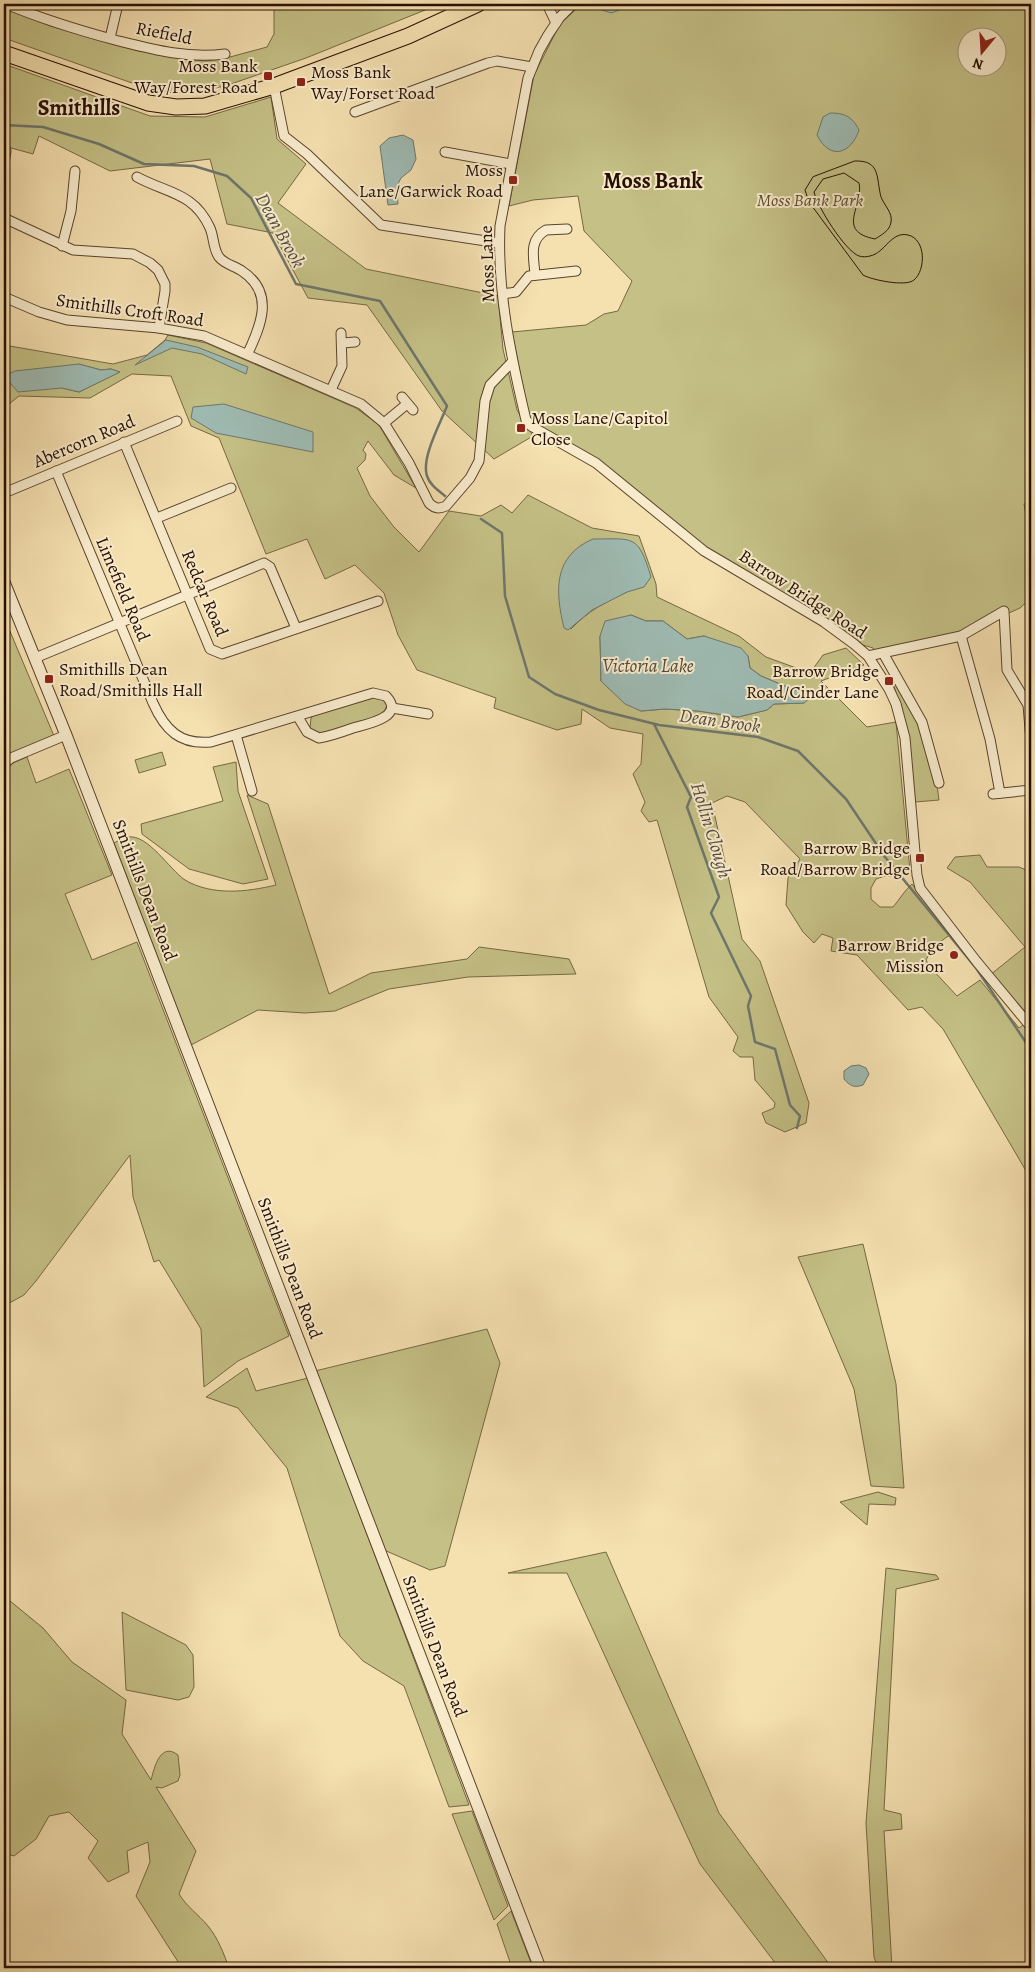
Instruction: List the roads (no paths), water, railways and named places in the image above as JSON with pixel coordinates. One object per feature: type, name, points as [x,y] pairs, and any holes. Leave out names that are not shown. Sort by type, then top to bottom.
[{"type":"highway","points":[[4,44],[149,95],[201,98],[275,77],[440,12],[455,4]]},
{"type":"highway","points":[[4,53],[148,103],[167,106],[205,106],[274,86],[408,36],[478,4]]},
{"type":"street","name":"Riefield","points":[[9,4],[64,26],[144,48],[192,56],[211,52],[225,54]]},
{"type":"street","name":"Riefield","points":[[110,38],[118,4]]},
{"type":"street","points":[[547,4],[556,23]]},
{"type":"street","name":"Moss Lane","points":[[512,362],[503,294],[499,243],[500,226],[525,91],[532,66],[556,23],[573,4]]},
{"type":"street","points":[[355,112],[488,63],[497,62],[532,66]]},
{"type":"street","points":[[274,86],[284,136],[307,154],[380,225],[499,243]]},
{"type":"street","points":[[4,163],[6,151]]},
{"type":"street","points":[[445,152],[511,164]]},
{"type":"street","points":[[62,246],[71,211],[75,171]]},
{"type":"street","points":[[140,177],[154,186],[178,193],[189,200],[210,227],[218,256],[223,261],[242,270],[255,285],[261,295],[263,305],[262,317],[260,327],[248,354]]},
{"type":"street","points":[[73,191],[83,193]]},
{"type":"street","points":[[4,218],[74,250],[133,254],[150,264],[158,270],[165,284],[159,328]]},
{"type":"street","points":[[535,275],[534,241],[546,230],[567,229]]},
{"type":"street","points":[[503,294],[516,292],[524,279],[535,275],[576,271]]},
{"type":"street","name":"Smithills Croft Road","points":[[4,297],[39,312],[67,320],[159,328],[204,336],[361,404],[384,423],[409,463],[429,503],[434,508],[440,509],[446,506],[470,478],[479,461],[485,401],[490,385],[512,362]]},
{"type":"street","points":[[331,390],[342,366],[342,338],[355,342]]},
{"type":"street","name":"Barrow Bridge Road","points":[[512,362],[526,420],[531,426],[596,463],[704,551],[824,622],[868,656],[889,690],[901,720],[917,882],[977,962],[1031,1027]]},
{"type":"street","points":[[384,423],[407,404]]},
{"type":"street","name":"Abercorn Road","points":[[4,493],[177,421]]},
{"type":"street","name":"Redcar Road","points":[[124,442],[210,649],[222,654],[378,601]]},
{"type":"street","name":"Limefield Road","points":[[56,471],[158,713],[165,726],[179,736],[198,743],[210,742],[374,693],[390,699],[392,708]]},
{"type":"street","points":[[157,518],[231,488]]},
{"type":"street","points":[[35,658],[264,564],[270,568],[296,628]]},
{"type":"street","name":"Smithills Dean Road","points":[[4,582],[66,735],[540,1968]]},
{"type":"street","points":[[868,656],[960,636],[1004,612],[1008,670],[1028,705],[1031,741]]},
{"type":"street","points":[[960,636],[990,739],[997,794],[1031,790]]},
{"type":"street","points":[[883,653],[922,722],[938,783]]},
{"type":"street","points":[[298,717],[307,732],[319,738],[380,720],[392,708],[428,714]]},
{"type":"street","points":[[4,764],[11,758],[66,735]]},
{"type":"street","points":[[236,735],[252,791]]},
{"type":"water","points":[[595,4],[636,4],[611,13],[597,8]]},
{"type":"water","points":[[830,113],[847,116],[859,130],[851,145],[846,149],[834,151],[828,149],[817,135],[823,117]]},
{"type":"water","points":[[403,135],[413,140],[416,159],[411,170],[401,178],[397,186],[398,204],[388,205],[380,146],[389,138]]},
{"type":"water","points":[[166,340],[197,347],[248,367],[246,374],[202,354],[172,348],[135,365]]},
{"type":"water","points":[[79,364],[101,370],[111,369],[120,372],[79,392],[62,388],[18,392],[4,376],[15,371]]},
{"type":"water","points":[[224,404],[313,432],[313,452],[216,433],[191,418],[193,407]]},
{"type":"water","points":[[593,539],[618,539],[632,542],[638,546],[642,553],[651,577],[644,587],[627,592],[592,610],[568,630],[564,628],[559,601],[560,576],[570,555],[580,546]]},
{"type":"water","name":"Victoria Lake","points":[[631,615],[646,621],[663,621],[687,639],[704,636],[741,648],[748,656],[750,668],[761,676],[811,697],[804,703],[774,704],[767,710],[738,717],[698,711],[665,709],[641,711],[625,704],[601,681],[600,636],[605,621]]},
{"type":"water","points":[[859,1065],[866,1068],[869,1074],[863,1085],[852,1086],[844,1079],[844,1071],[851,1066]]},
{"type":"waterway","name":"Dean Brook","points":[[4,125],[43,127],[99,144],[144,164],[194,166],[227,176],[251,198],[296,284],[380,301],[447,406],[429,451],[426,469],[430,482],[445,496]]},
{"type":"waterway","name":"Dean Brook","points":[[481,519],[502,533],[505,596],[529,677],[555,694],[599,710],[659,725],[758,737],[798,751],[846,799],[885,857],[976,968],[1031,1050]]},
{"type":"waterway","name":"Hollin Clough","points":[[654,724],[691,797],[687,807],[719,897],[711,913],[751,996],[748,1006],[755,1042],[775,1049],[790,1105],[800,1116],[797,1128]]},
{"type":"tram line","points":[[855,161],[863,161],[869,164],[876,172],[881,197],[891,215],[890,225],[887,230],[875,239],[863,235],[856,230],[854,217],[859,183],[844,173],[823,179],[814,192],[816,199],[839,237],[846,246],[859,256],[867,257],[875,254],[897,236],[908,235],[914,238],[921,248],[922,262],[918,275],[910,282],[889,282],[863,275],[809,202],[805,190],[813,177],[855,161]]},
{"type":"place","name":"Moss Bank Way/Forest Road","points":[[268,76]]},
{"type":"place","name":"Moss Bank Way/Forset Road","points":[[301,82]]},
{"type":"place","name":"Moss Lane/Garwick Road","points":[[513,180]]},
{"type":"place","name":"Moss Lane/Capitol Close","points":[[521,428]]},
{"type":"place","name":"Smithills Dean Road/Smithills Hall","points":[[49,679]]},
{"type":"place","name":"Barrow Bridge Road/Cinder Lane","points":[[889,681]]},
{"type":"place","name":"Barrow Bridge Road/Barrow Bridge","points":[[920,858]]},
{"type":"place","name":"Barrow Bridge Mission","points":[[954,955]]},
{"type":"district","name":"Smithills","points":[[79,107]]},
{"type":"district","name":"Moss Bank","points":[[653,180]]},
{"type":"park label","name":"Moss Bank Park","points":[[810,200]]}]
